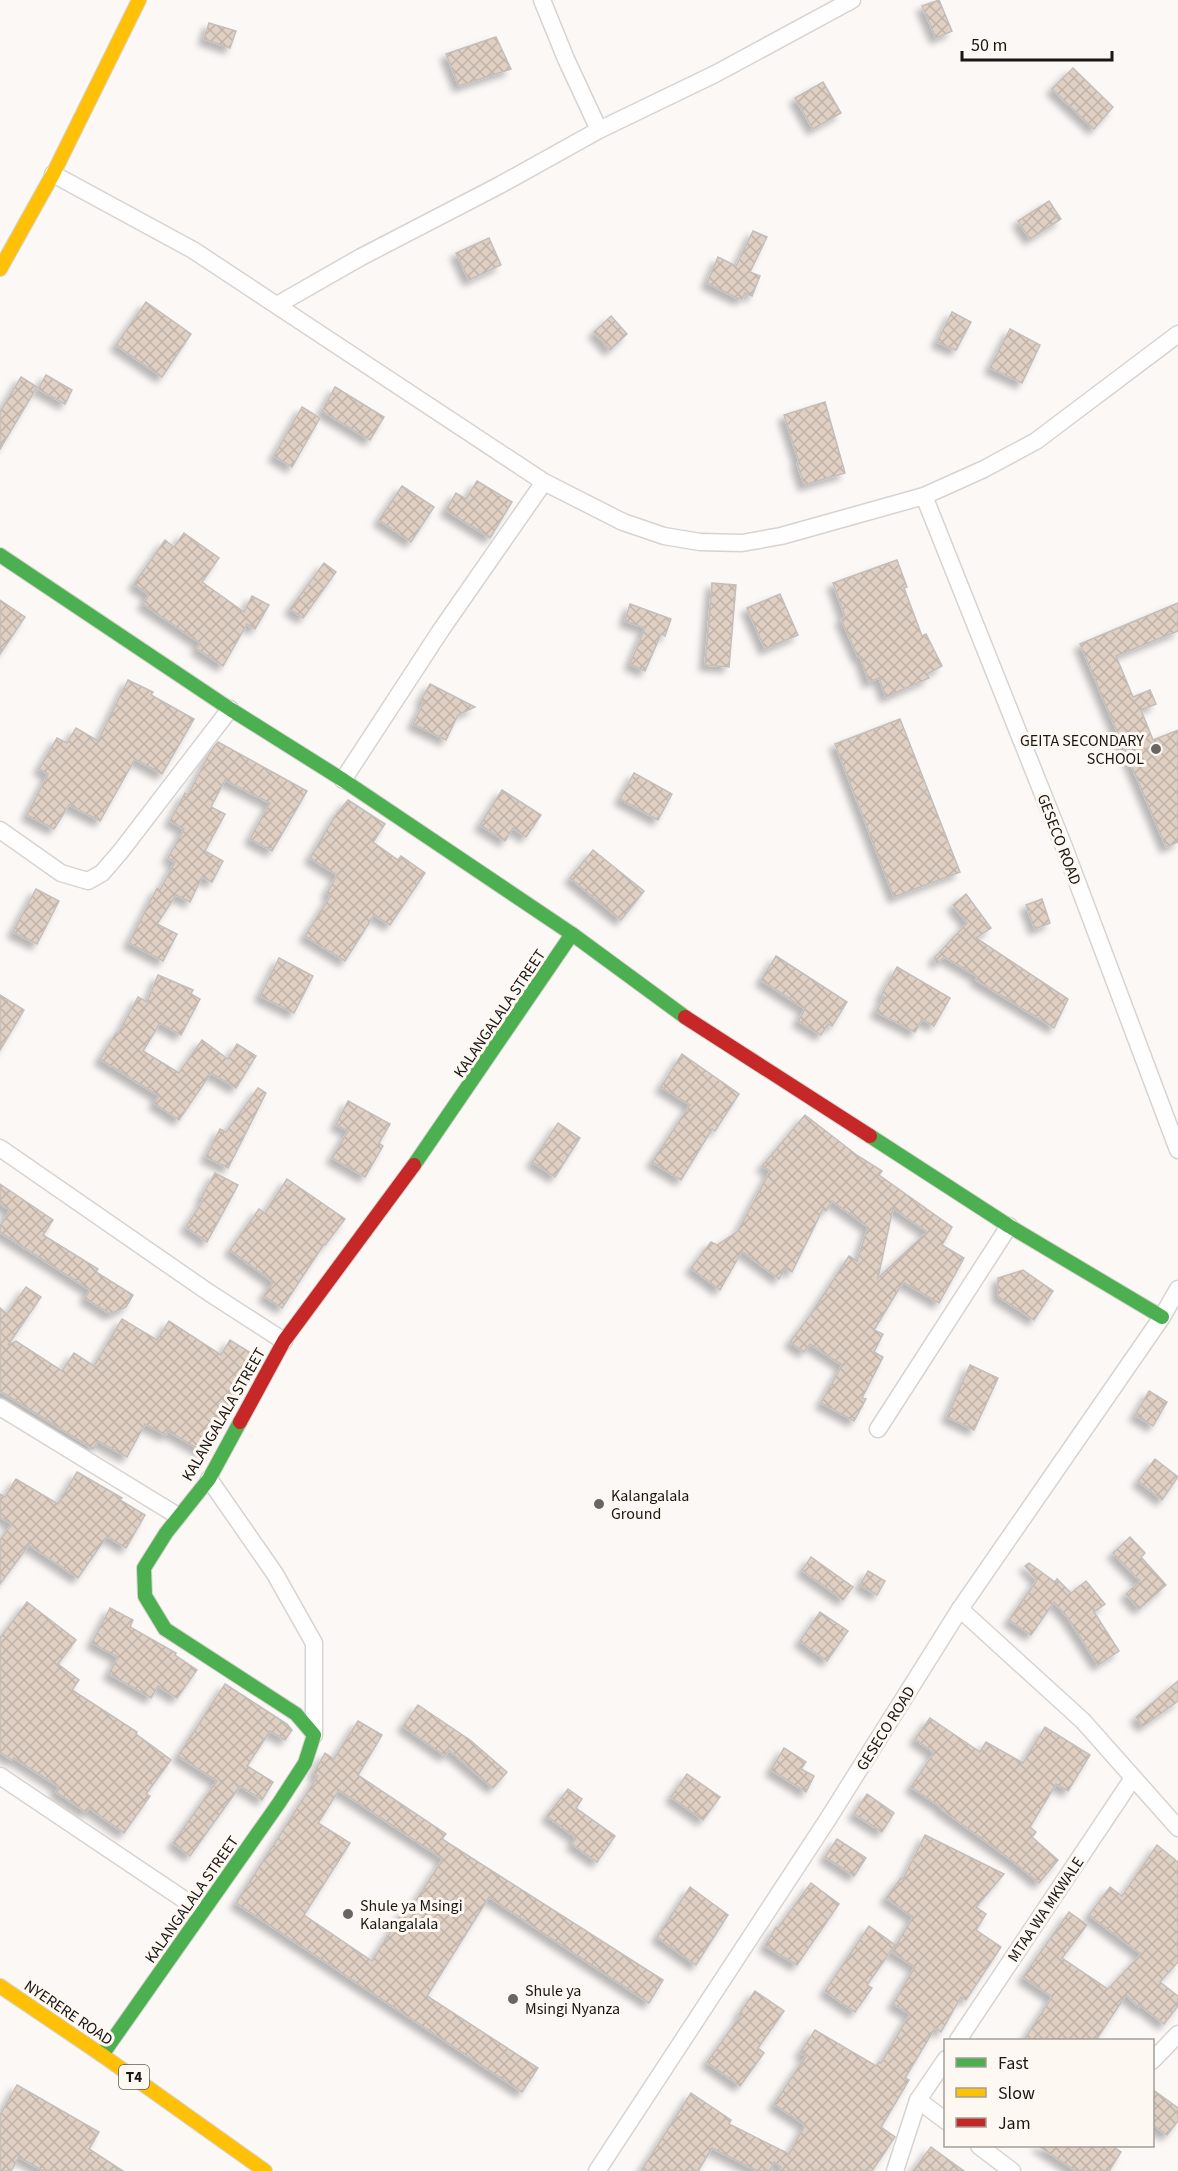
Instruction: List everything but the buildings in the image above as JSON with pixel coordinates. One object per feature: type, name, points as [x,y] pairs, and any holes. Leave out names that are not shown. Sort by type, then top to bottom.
[{"type":"main road","points":[[0,269],[53,174],[140,0]]},
{"type":"main road","points":[[0,555],[231,709],[343,780],[572,934],[689,1020],[1010,1226],[1162,1317]]},
{"type":"main road","name":"KALANGALALA STREET","points":[[102,2055],[305,1763],[314,1735],[296,1714],[165,1629],[145,1596],[144,1568],[178,1516],[209,1479],[284,1341],[425,1150],[572,934]]},
{"type":"main road","name":"NYERERE ROAD","points":[[0,1986],[266,2171]]},
{"type":"street","points":[[542,0],[574,79],[599,130]]},
{"type":"street","points":[[277,305],[599,130],[715,74],[852,0]]},
{"type":"street","points":[[53,174],[193,249],[544,482],[623,522],[664,536],[700,542],[742,543],[781,536],[924,496],[984,469],[1036,441],[1178,334]]},
{"type":"street","points":[[343,780],[441,630],[544,482]]},
{"type":"street","name":"GESECO ROAD","points":[[924,496],[1064,847],[1178,1150]]},
{"type":"street","points":[[0,830],[61,873],[88,881],[102,873],[121,851],[231,709]]},
{"type":"street","points":[[0,1148],[208,1292],[284,1341]]},
{"type":"street","points":[[878,1429],[1010,1226]]},
{"type":"street","name":"GESECO ROAD","points":[[597,2171],[828,1819],[960,1609],[1162,1317],[1178,1289]]},
{"type":"street","points":[[0,1407],[178,1516]]},
{"type":"street","points":[[209,1479],[275,1574],[314,1643],[314,1735]]},
{"type":"street","points":[[960,1609],[1083,1721],[1178,1828]]},
{"type":"street","points":[[0,1776],[201,1911]]},
{"type":"street","name":"MTAA WA MKWALE","points":[[959,2039],[1133,1778]]},
{"type":"street","points":[[1154,2059],[1178,2034]]},
{"type":"street","points":[[895,2171],[918,2100],[944,2061]]},
{"type":"street","points":[[918,2100],[944,2120]]},
{"type":"street","points":[[982,2147],[1012,2171]]},
{"type":"traffic: fast","points":[[0,555],[230,709],[343,780],[572,934],[685,1017]]},
{"type":"traffic: fast","points":[[414,1165],[572,934]]},
{"type":"traffic: fast","points":[[870,1136],[1009,1226],[1162,1317]]},
{"type":"traffic: fast","points":[[102,2055],[279,1803],[305,1763],[314,1735],[296,1714],[165,1629],[145,1596],[144,1568],[166,1533],[209,1479],[240,1422]]},
{"type":"traffic: slow","points":[[0,269],[53,174],[139,0]]},
{"type":"traffic: slow","points":[[0,1986],[102,2055],[265,2171]]},
{"type":"traffic: jam","points":[[685,1017],[870,1136]]},
{"type":"traffic: jam","points":[[240,1422],[284,1341],[414,1165]]},
{"type":"place","name":"GEITA SECONDARY SCHOOL","points":[[1156,749]]},
{"type":"place","name":"Kalangalala Ground","points":[[599,1504]]},
{"type":"place","name":"Shule ya Msingi Kalangalala","points":[[348,1914]]},
{"type":"place","name":"Shule ya Msingi Nyanza","points":[[513,1999]]}]
